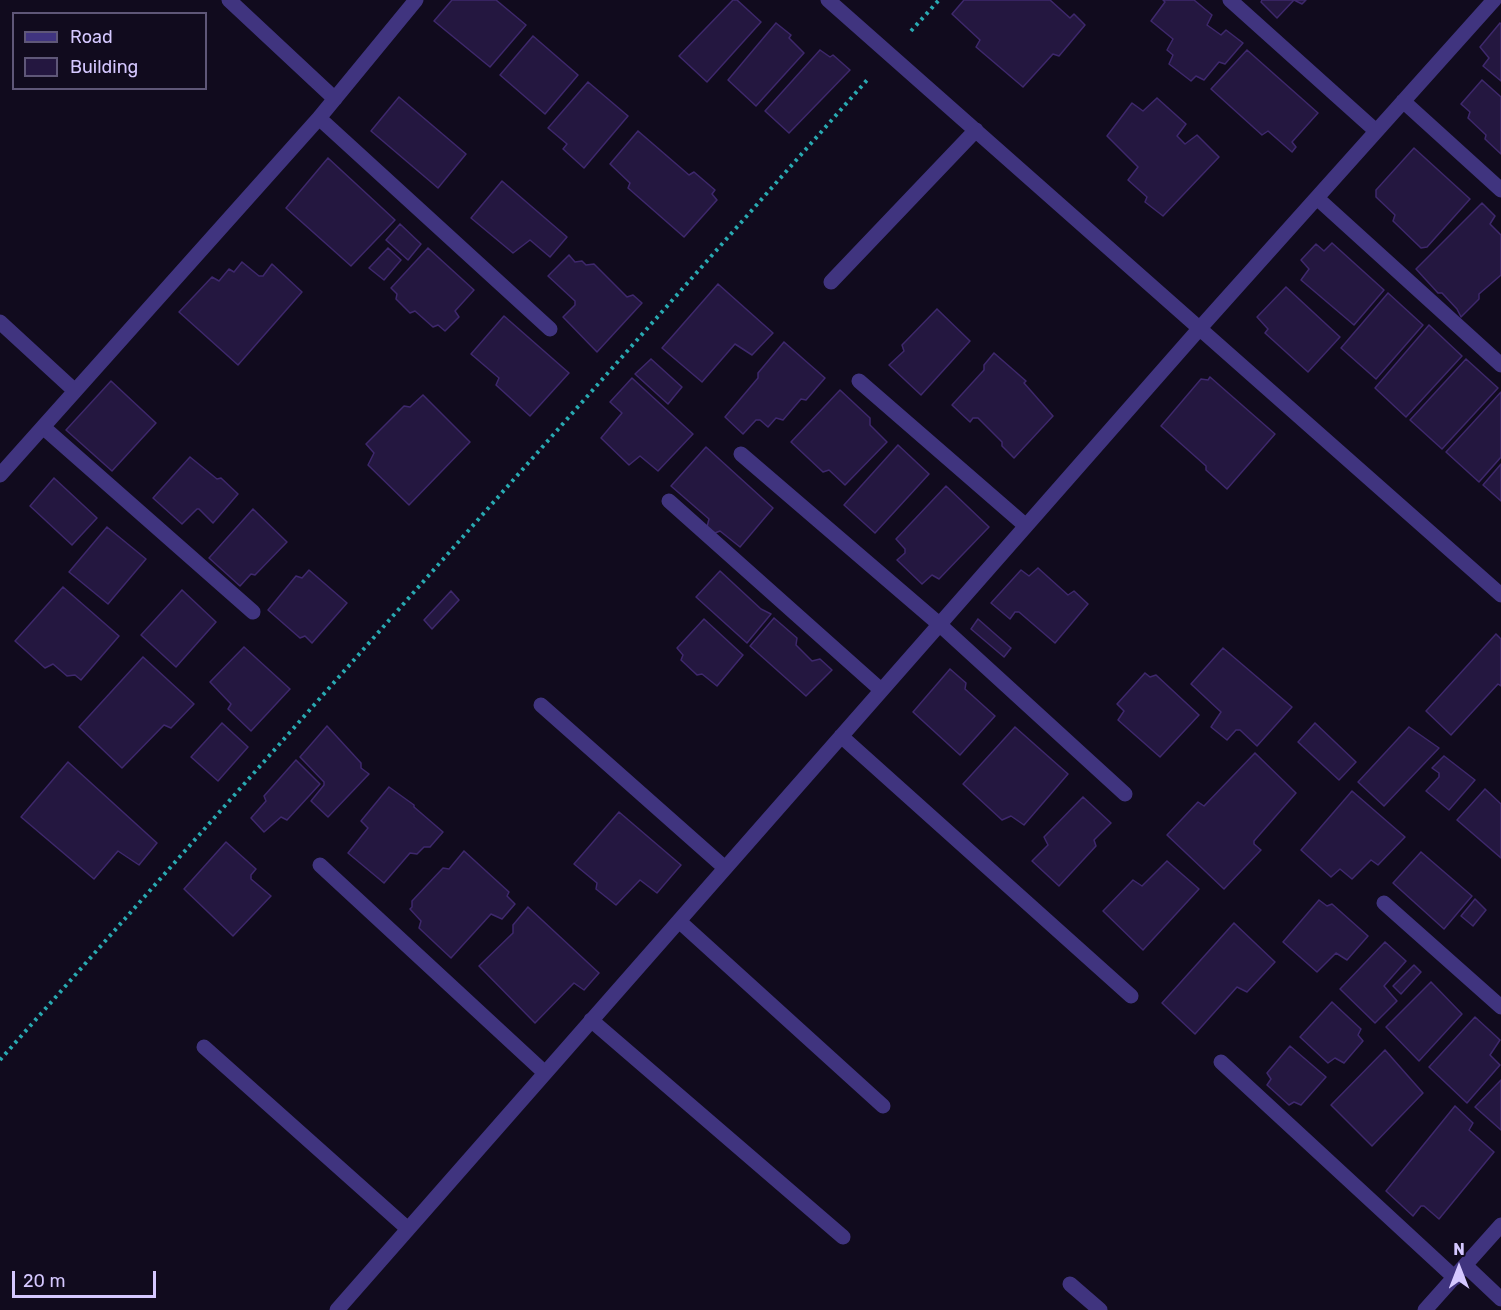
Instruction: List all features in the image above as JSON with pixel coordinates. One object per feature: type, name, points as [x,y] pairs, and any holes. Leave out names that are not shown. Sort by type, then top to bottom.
[{"type":"street","points":[[229,0],[335,99]]},
{"type":"street","points":[[0,475],[319,118],[416,0]]},
{"type":"street","points":[[828,0],[1501,595]]},
{"type":"street","points":[[1230,0],[1376,131]]},
{"type":"street","points":[[337,1310],[1200,328],[1494,0]]},
{"type":"street","points":[[1403,101],[1501,190]]},
{"type":"street","points":[[319,118],[550,329]]},
{"type":"street","points":[[831,282],[976,130]]},
{"type":"street","points":[[1317,198],[1501,366]]},
{"type":"street","points":[[0,322],[75,391]]},
{"type":"street","points":[[859,381],[1026,526]]},
{"type":"street","points":[[43,427],[253,612]]},
{"type":"street","points":[[741,454],[939,624],[1125,794]]},
{"type":"street","points":[[669,501],[881,690]]},
{"type":"street","points":[[541,705],[725,868]]},
{"type":"street","points":[[841,736],[1131,996]]},
{"type":"street","points":[[320,865],[545,1073]]},
{"type":"street","points":[[1384,903],[1501,1007]]},
{"type":"street","points":[[679,921],[883,1106]]},
{"type":"street","points":[[591,1020],[843,1237]]},
{"type":"street","points":[[204,1047],[408,1229]]},
{"type":"street","points":[[1221,1062],[1455,1278]]},
{"type":"street","points":[[1425,1310],[1501,1225]]},
{"type":"street","points":[[1466,1266],[1501,1299]]},
{"type":"street","points":[[1070,1284],[1100,1310]]},
{"type":"path","points":[[0,1059],[939,0]]},
{"type":"building","points":[[452,0],[496,0],[526,25],[490,67],[434,21]]},
{"type":"building","points":[[733,0],[737,0],[761,22],[707,82],[679,56]]},
{"type":"building","points":[[964,0],[1050,0],[1070,18],[1074,14],[1085,25],[1059,56],[1053,54],[1023,87],[976,47],[980,40],[952,14]]},
{"type":"building","points":[[1163,0],[1194,0],[1212,15],[1207,25],[1221,35],[1226,30],[1243,43],[1225,64],[1219,62],[1204,80],[1196,76],[1191,81],[1169,64],[1173,55],[1167,50],[1173,39],[1151,21],[1165,2]]},
{"type":"building","points":[[1262,0],[1294,0],[1277,18],[1261,2]]},
{"type":"building","points":[[1294,0],[1306,0],[1302,4]]},
{"type":"building","points":[[776,23],[791,35],[789,38],[804,53],[756,106],[728,80]]},
{"type":"building","points":[[1500,23],[1501,81],[1483,66],[1489,58],[1480,47]]},
{"type":"building","points":[[533,36],[578,75],[545,114],[500,75]]},
{"type":"building","points":[[820,50],[830,57],[833,55],[850,70],[789,133],[765,111]]},
{"type":"building","points":[[1247,50],[1318,113],[1292,142],[1296,147],[1292,152],[1268,131],[1262,135],[1211,89]]},
{"type":"building","points":[[1482,80],[1501,97],[1501,154],[1468,118],[1470,112],[1461,104]]},
{"type":"building","points":[[588,82],[628,116],[584,168],[563,149],[567,144],[548,128]]},
{"type":"building","points":[[399,97],[466,154],[438,188],[371,131]]},
{"type":"building","points":[[1157,98],[1186,124],[1177,136],[1185,144],[1197,135],[1219,157],[1163,216],[1145,202],[1147,197],[1128,180],[1138,167],[1107,136],[1132,103],[1143,111]]},
{"type":"building","points":[[638,131],[689,175],[694,172],[715,190],[712,194],[717,200],[684,237],[628,188],[630,183],[610,164]]},
{"type":"building","points":[[1414,148],[1470,199],[1427,247],[1421,248],[1393,221],[1395,215],[1376,197],[1376,190]]},
{"type":"building","points":[[328,158],[395,220],[351,266],[286,208]]},
{"type":"building","points":[[502,181],[567,237],[550,257],[530,240],[513,253],[471,218]]},
{"type":"building","points":[[1482,203],[1495,216],[1490,224],[1501,235],[1501,275],[1479,294],[1479,299],[1461,317],[1457,309],[1442,293],[1438,293],[1416,269]]},
{"type":"building","points":[[400,224],[421,244],[408,260],[386,240]]},
{"type":"building","points":[[1332,243],[1384,290],[1354,325],[1301,280],[1309,269],[1301,260],[1316,244],[1324,251]]},
{"type":"building","points":[[388,248],[401,260],[384,280],[369,268]]},
{"type":"building","points":[[428,248],[474,290],[455,311],[459,317],[445,331],[438,325],[433,327],[415,311],[410,313],[396,299],[397,294],[391,288]]},
{"type":"building","points":[[569,255],[575,262],[582,261],[586,265],[594,264],[627,297],[633,295],[642,303],[597,352],[563,317],[575,305],[575,301],[548,276]]},
{"type":"building","points":[[242,262],[259,276],[263,276],[272,264],[302,292],[238,365],[179,312],[212,277],[219,281],[229,269],[234,272]]},
{"type":"building","points":[[718,284],[773,333],[752,355],[735,344],[702,382],[662,348]]},
{"type":"building","points":[[1286,287],[1340,337],[1308,372],[1265,333],[1268,329],[1257,317]]},
{"type":"building","points":[[1388,293],[1423,325],[1376,379],[1341,348]]},
{"type":"building","points":[[937,309],[970,341],[921,395],[889,365],[904,351],[902,345]]},
{"type":"building","points":[[504,316],[569,373],[530,416],[496,385],[499,378],[471,354]]},
{"type":"building","points":[[1429,325],[1462,356],[1406,417],[1375,388]]},
{"type":"building","points":[[784,342],[825,378],[806,400],[801,399],[783,420],[776,418],[768,427],[760,420],[756,420],[743,434],[725,417],[758,378],[758,373]]},
{"type":"building","points":[[994,353],[1026,381],[1024,383],[1053,416],[1014,458],[978,418],[973,418],[970,422],[952,405],[984,370],[984,365]]},
{"type":"building","points":[[651,359],[682,387],[668,404],[635,374]]},
{"type":"building","points":[[1466,359],[1498,388],[1442,449],[1410,420]]},
{"type":"building","points":[[1210,377],[1275,434],[1227,489],[1206,470],[1206,466],[1161,426],[1201,379],[1208,380]]},
{"type":"building","points":[[632,378],[693,434],[658,471],[640,456],[629,465],[601,438],[622,413],[610,402]]},
{"type":"building","points":[[111,381],[156,423],[112,471],[66,430]]},
{"type":"building","points":[[840,390],[870,418],[870,425],[887,442],[845,485],[829,470],[823,472],[791,442]]},
{"type":"building","points":[[1501,392],[1501,457],[1479,482],[1446,452]]},
{"type":"building","points":[[423,395],[470,442],[409,505],[368,465],[374,453],[366,444],[404,406],[410,407]]},
{"type":"building","points":[[898,445],[929,474],[875,533],[844,505]]},
{"type":"building","points":[[706,447],[773,508],[740,547],[720,531],[715,533],[707,527],[709,519],[671,486]]},
{"type":"building","points":[[190,457],[217,479],[221,478],[238,494],[213,523],[197,509],[182,524],[153,498]]},
{"type":"building","points":[[1501,464],[1501,501],[1483,485]]},
{"type":"building","points":[[54,478],[97,518],[72,545],[30,506]]},
{"type":"building","points":[[946,486],[989,527],[939,579],[932,575],[922,584],[897,560],[905,553],[905,549],[896,539]]},
{"type":"building","points":[[253,509],[287,542],[255,575],[251,574],[240,586],[209,558]]},
{"type":"building","points":[[107,527],[146,559],[108,604],[69,572]]},
{"type":"building","points":[[1038,568],[1068,595],[1074,591],[1088,604],[1055,643],[1019,612],[1015,612],[1010,619],[991,603],[1021,570],[1029,576]]},
{"type":"building","points":[[309,570],[347,603],[312,643],[305,636],[300,638],[268,610],[296,576],[302,578]]},
{"type":"building","points":[[720,571],[761,609],[771,614],[747,643],[696,597]]},
{"type":"building","points":[[63,587],[119,636],[81,680],[75,675],[67,676],[53,664],[45,668],[15,641]]},
{"type":"building","points":[[182,590],[216,622],[176,667],[141,635]]},
{"type":"building","points":[[451,591],[459,600],[432,629],[424,620]]},
{"type":"building","points":[[774,618],[797,638],[796,645],[812,661],[820,659],[832,670],[806,696],[750,646]]},
{"type":"building","points":[[704,619],[743,655],[717,686],[702,674],[697,675],[681,660],[683,655],[677,648]]},
{"type":"building","points":[[978,619],[1011,648],[1004,657],[971,629]]},
{"type":"building","points":[[1496,634],[1501,639],[1501,686],[1498,684],[1451,735],[1426,711]]},
{"type":"building","points":[[244,647],[290,689],[251,731],[228,709],[231,704],[210,682]]},
{"type":"building","points":[[1223,648],[1292,707],[1257,746],[1240,730],[1236,730],[1227,740],[1211,727],[1221,712],[1191,684]]},
{"type":"building","points":[[143,657],[194,704],[171,728],[164,725],[122,768],[79,727]]},
{"type":"building","points":[[950,669],[966,683],[965,689],[995,716],[960,755],[913,712]]},
{"type":"building","points":[[1145,673],[1150,677],[1156,675],[1199,715],[1160,757],[1118,720],[1124,711],[1117,704]]},
{"type":"building","points":[[222,723],[248,747],[218,781],[191,757]]},
{"type":"building","points":[[1315,723],[1356,762],[1339,780],[1298,742]]},
{"type":"building","points":[[327,726],[361,763],[361,768],[369,774],[328,817],[311,801],[324,782],[300,757]]},
{"type":"building","points":[[1015,727],[1068,774],[1024,825],[1011,816],[1002,820],[963,784]]},
{"type":"building","points":[[1409,727],[1439,748],[1384,806],[1358,782]]},
{"type":"building","points":[[1255,753],[1296,793],[1254,841],[1254,844],[1261,850],[1224,889],[1167,835],[1198,802],[1204,806]]},
{"type":"building","points":[[1444,756],[1475,780],[1449,810],[1426,791],[1439,777],[1439,773],[1432,768]]},
{"type":"building","points":[[296,760],[320,784],[287,820],[281,817],[264,832],[251,818],[266,801],[264,796]]},
{"type":"building","points":[[68,762],[157,843],[139,865],[118,851],[94,879],[21,817]]},
{"type":"building","points":[[389,787],[414,805],[443,832],[430,847],[424,847],[417,854],[410,853],[384,883],[348,853],[368,828],[361,821]]},
{"type":"building","points":[[1485,789],[1501,804],[1501,858],[1457,820]]},
{"type":"building","points":[[1352,791],[1405,837],[1378,865],[1371,860],[1352,879],[1340,869],[1331,877],[1301,850]]},
{"type":"building","points":[[1083,797],[1111,823],[1094,840],[1096,846],[1059,886],[1032,861],[1048,845],[1044,837]]},
{"type":"building","points":[[619,812],[681,865],[657,893],[640,880],[616,905],[596,889],[597,883],[574,864]]},
{"type":"building","points":[[226,842],[256,869],[251,879],[271,896],[233,936],[184,889]]},
{"type":"building","points":[[464,851],[509,892],[507,896],[515,904],[502,919],[491,914],[451,958],[419,928],[421,921],[410,909],[412,901],[443,868],[449,869]]},
{"type":"building","points":[[1421,852],[1472,896],[1444,929],[1393,883]]},
{"type":"building","points":[[1167,861],[1199,889],[1143,950],[1103,911],[1133,880],[1142,886]]},
{"type":"building","points":[[1475,899],[1486,910],[1473,926],[1461,916]]},
{"type":"building","points":[[1319,900],[1327,906],[1332,904],[1368,936],[1347,960],[1336,953],[1317,972],[1283,942]]},
{"type":"building","points":[[528,907],[599,973],[584,990],[574,983],[535,1023],[479,966],[513,933],[513,925]]},
{"type":"building","points":[[1234,923],[1275,962],[1247,992],[1237,987],[1195,1034],[1162,1003]]},
{"type":"building","points":[[1385,942],[1406,961],[1384,986],[1397,1001],[1375,1023],[1340,989]]},
{"type":"building","points":[[1414,965],[1421,972],[1401,994],[1393,986]]},
{"type":"building","points":[[1431,982],[1462,1014],[1419,1061],[1386,1027]]},
{"type":"building","points":[[1332,1002],[1361,1029],[1358,1035],[1363,1041],[1344,1063],[1335,1058],[1328,1063],[1300,1037]]},
{"type":"building","points":[[1475,1017],[1500,1040],[1490,1055],[1500,1065],[1467,1103],[1429,1067]]},
{"type":"building","points":[[1290,1046],[1326,1077],[1301,1105],[1294,1102],[1289,1105],[1267,1085],[1271,1079],[1267,1073]]},
{"type":"building","points":[[1385,1050],[1423,1093],[1372,1146],[1331,1105]]},
{"type":"building","points":[[1501,1080],[1501,1130],[1475,1107]]},
{"type":"building","points":[[1455,1106],[1473,1123],[1469,1130],[1494,1152],[1439,1219],[1424,1206],[1421,1206],[1413,1216],[1386,1191]]}]
